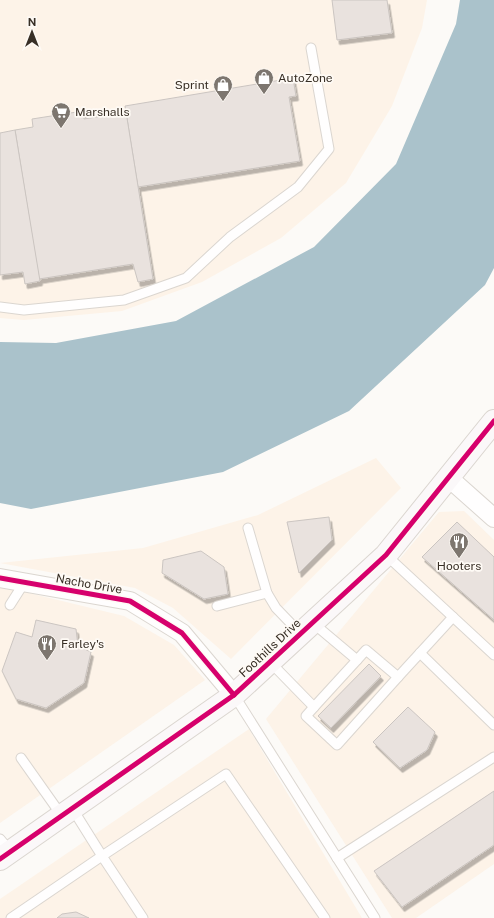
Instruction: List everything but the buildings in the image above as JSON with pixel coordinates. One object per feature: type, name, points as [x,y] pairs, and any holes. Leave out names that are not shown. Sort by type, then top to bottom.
[{"type":"street","name":"Foothills Drive","points":[[3,850],[67,812],[234,695],[386,555],[494,421]]},
{"type":"street","points":[[449,478],[494,518]]},
{"type":"street","name":"Nacho Drive","points":[[0,578],[130,601],[182,633],[234,695]]},
{"type":"lane","points":[[0,307],[24,310],[124,300],[186,278],[230,237],[298,187],[329,149],[311,48]]},
{"type":"lane","points":[[248,528],[267,593],[276,608],[357,660]]},
{"type":"lane","points":[[386,555],[494,656]]},
{"type":"lane","points":[[10,605],[24,583]]},
{"type":"lane","points":[[217,606],[267,593]]},
{"type":"lane","points":[[398,677],[366,650],[306,716],[336,745],[453,617]]},
{"type":"lane","points":[[420,653],[494,725]]},
{"type":"lane","points":[[270,662],[314,707]]},
{"type":"lane","points":[[234,695],[375,918]]},
{"type":"lane","points":[[338,858],[494,757]]},
{"type":"lane","points":[[21,758],[102,856],[143,918]]},
{"type":"lane","points":[[11,918],[226,774],[325,918]]},
{"type":"shaded area","points":[[0,0],[427,0],[422,28],[392,106],[346,183],[281,238],[202,282],[122,311],[24,320],[0,318]]},
{"type":"shaded area","points":[[376,458],[401,488],[231,659],[173,608],[135,588],[0,563],[143,548],[258,515]]},
{"type":"shaded area","points":[[464,511],[494,540],[494,864],[416,918],[392,918],[266,719],[439,512]]},
{"type":"shaded area","points":[[0,586],[124,616],[174,645],[205,680],[0,823]]},
{"type":"shaded area","points":[[249,729],[362,918],[0,918],[0,899]]},
{"type":"water","points":[[460,0],[494,0],[494,268],[485,285],[349,411],[223,472],[31,509],[0,503],[0,342],[56,343],[176,321],[314,247],[396,164],[456,24]]},
{"type":"cycle path","points":[[0,859],[234,695],[386,555],[494,421]]},
{"type":"cycle path","points":[[0,578],[130,601],[182,633],[234,695]]},
{"type":"place","name":"AutoZone","points":[[264,95]]},
{"type":"place","name":"Sprint","points":[[223,102]]},
{"type":"place","name":"Marshalls","points":[[61,129]]},
{"type":"place","name":"Hooters","points":[[459,559]]},
{"type":"place","name":"Farley's","points":[[47,661]]}]
